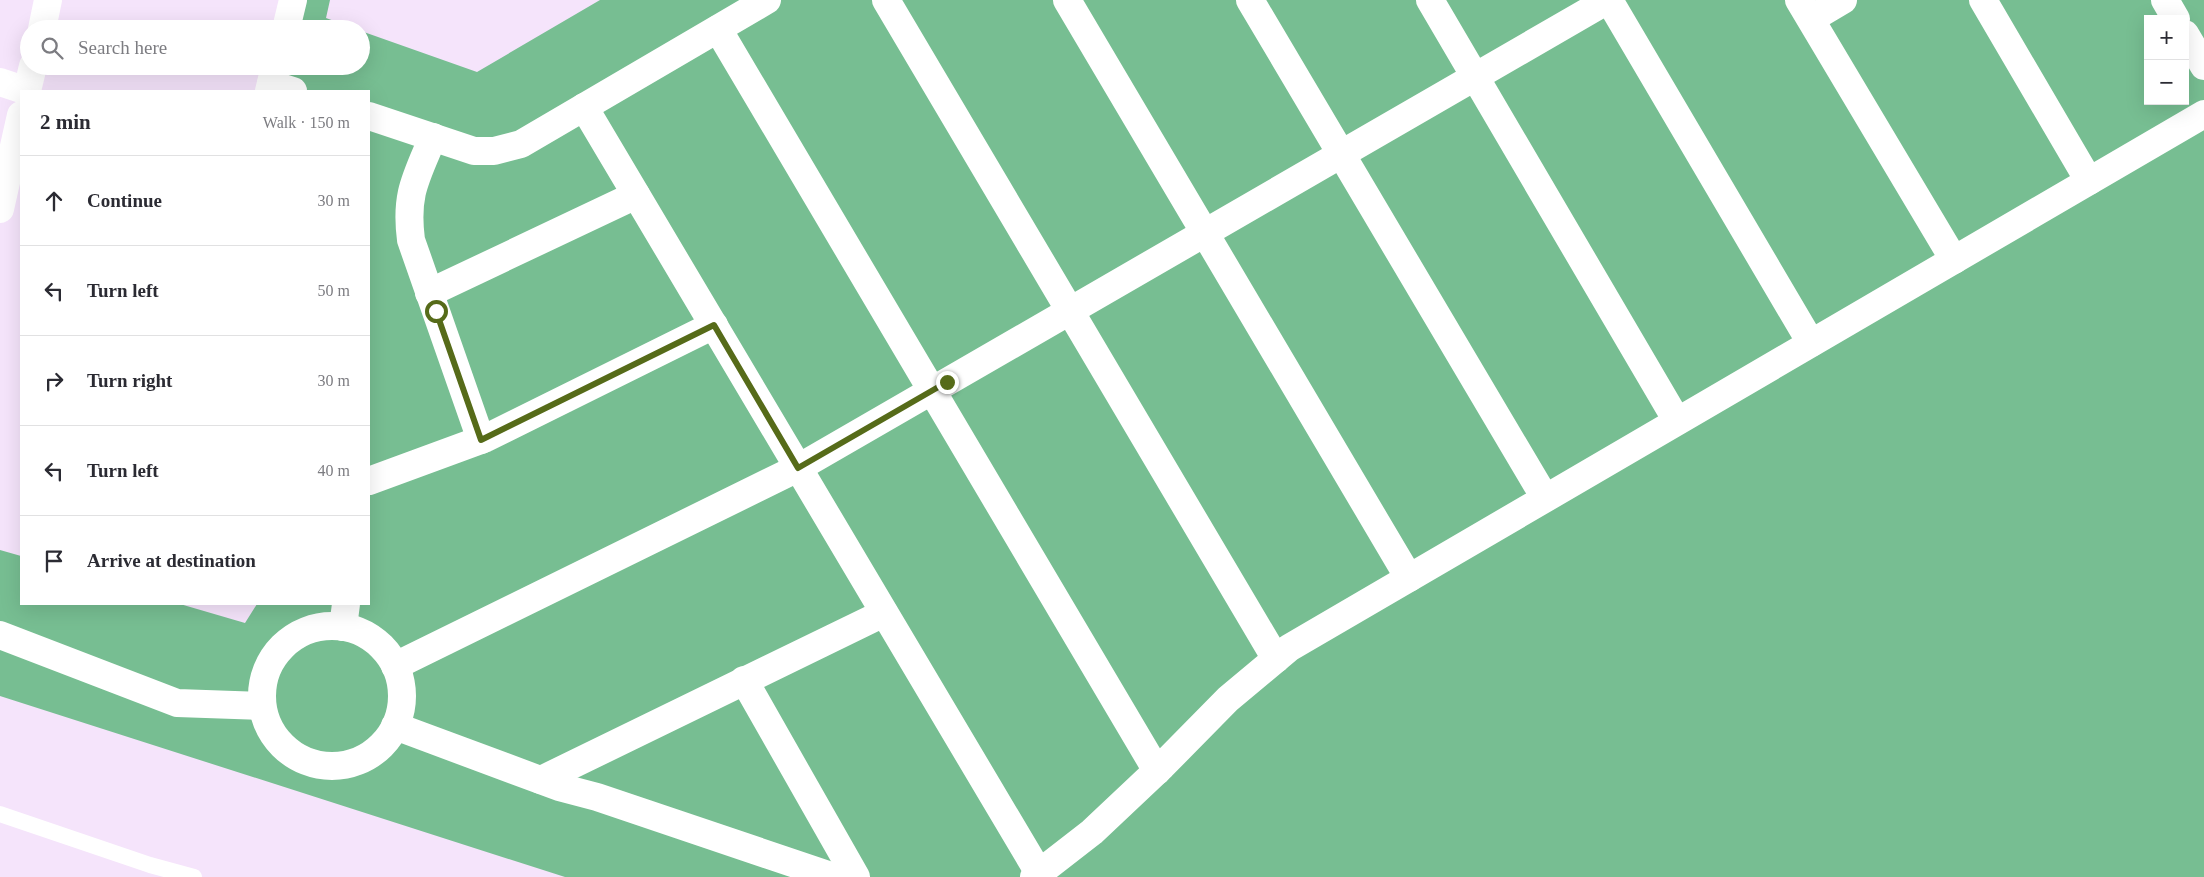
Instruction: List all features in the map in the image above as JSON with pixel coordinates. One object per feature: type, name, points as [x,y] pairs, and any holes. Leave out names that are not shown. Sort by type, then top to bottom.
[{"type":"street","points":[[44,20],[48,0]]},
{"type":"street","points":[[288,20],[293,0]]},
{"type":"street","points":[[370,116],[474,151],[494,151],[521,144],[767,0]]},
{"type":"street","points":[[886,0],[1276,659]]},
{"type":"street","points":[[1068,0],[1409,578]]},
{"type":"street","points":[[1250,0],[1545,498]]},
{"type":"street","points":[[1430,0],[1677,421]]},
{"type":"street","points":[[395,666],[798,468],[1608,0],[1811,343]]},
{"type":"street","points":[[1843,0],[1805,10],[1954,260]]},
{"type":"street","points":[[1983,0],[2089,181]]},
{"type":"street","points":[[2165,0],[2174,15]]},
{"type":"street","points":[[718,29],[1156,771]]},
{"type":"street","points":[[2189,41],[2204,66]]},
{"type":"street","points":[[27,90],[31,75]]},
{"type":"street","points":[[0,82],[24,90]]},
{"type":"street","points":[[584,107],[1037,875],[1092,832],[1228,698],[1289,648],[2204,114]]},
{"type":"street","points":[[0,209],[20,119]]},
{"type":"street","points":[[433,137],[411,189],[409,207],[411,240],[481,440]]},
{"type":"street","points":[[429,293],[636,195]]},
{"type":"street","points":[[370,481],[481,440],[714,325]]},
{"type":"street","points":[[541,780],[884,613]]},
{"type":"street","points":[[345,616],[356,630],[374,639],[389,654],[399,673],[403,693],[400,715],[392,734],[378,750],[359,761],[338,766],[317,765],[297,757],[280,744],[268,727],[262,706],[262,685],[268,665],[279,648],[296,636],[345,616]]},
{"type":"street","points":[[0,635],[177,703],[262,706]]},
{"type":"street","points":[[744,680],[856,877]]},
{"type":"street","points":[[395,726],[541,780],[834,877]]},
{"type":"lane","points":[[0,814],[150,865],[194,877]]},
{"type":"green space","points":[[300,0],[330,0],[326,18],[331,20],[295,20]]},
{"type":"green space","points":[[600,0],[2204,0],[2204,877],[565,877],[0,696],[0,550],[20,556],[20,605],[183,605],[245,623],[256,605],[370,605],[370,90],[277,90],[281,75],[370,75],[370,34],[477,72]]},
{"type":"route","points":[[436,311],[481,440],[714,325],[798,468],[947,382]]}]
